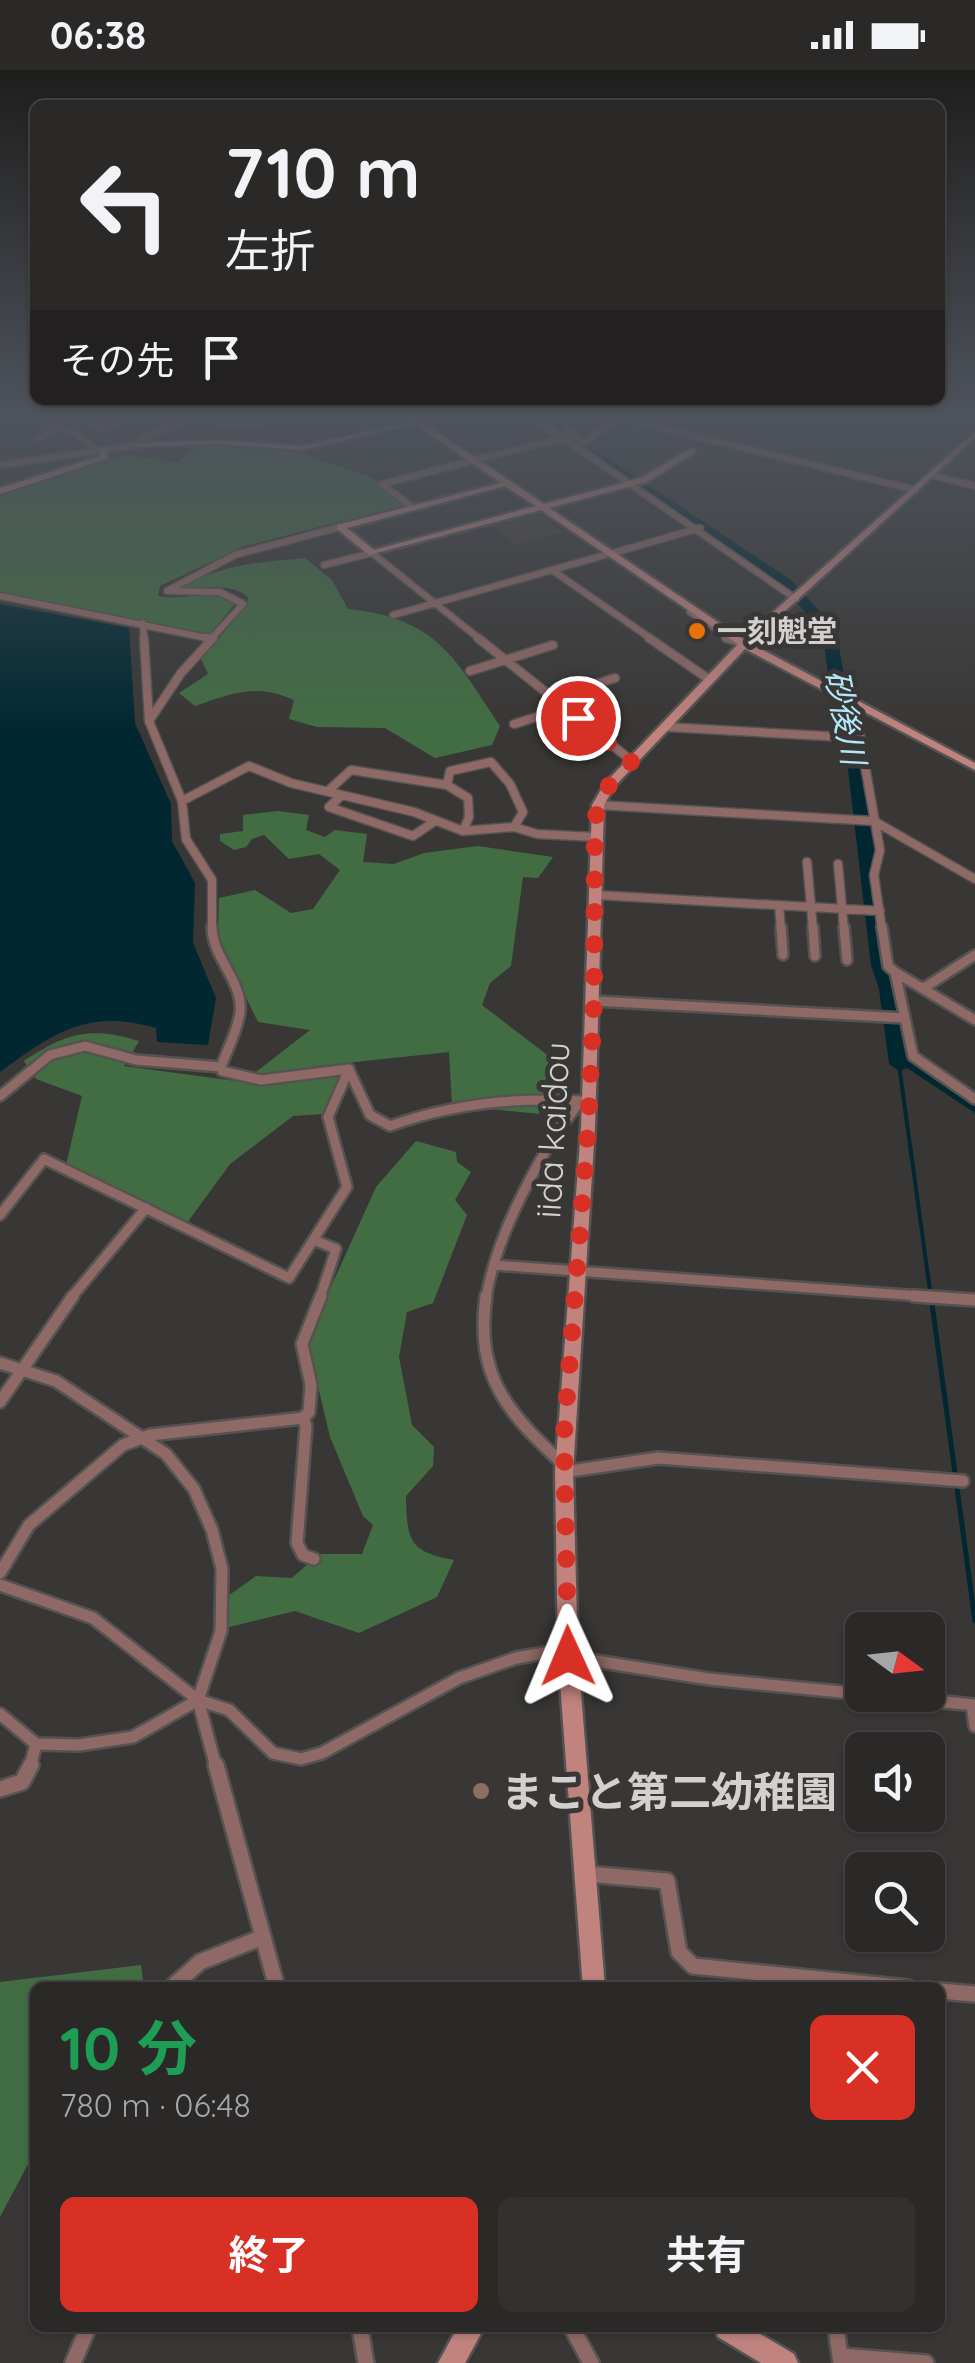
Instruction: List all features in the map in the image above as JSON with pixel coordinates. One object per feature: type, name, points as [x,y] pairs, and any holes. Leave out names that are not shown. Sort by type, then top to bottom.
[{"type":"street","points":[[149,721],[181,674],[243,604],[237,596],[224,592],[167,591],[247,551],[367,519]]},
{"type":"street","points":[[324,565],[498,519]]},
{"type":"street","points":[[557,519],[744,644],[975,766]]},
{"type":"street","points":[[689,519],[799,597]]},
{"type":"street","points":[[884,519],[744,644],[609,785],[598,805],[873,821],[974,876]]},
{"type":"street","points":[[340,527],[632,761]]},
{"type":"street","points":[[394,615],[703,527]]},
{"type":"street","points":[[609,554],[726,638],[744,644]]},
{"type":"street","points":[[552,570],[710,680]]},
{"type":"street","points":[[0,596],[212,639]]},
{"type":"street","points":[[143,623],[149,721],[182,801],[186,839],[212,880],[212,939],[235,984],[240,1012],[221,1067]]},
{"type":"street","points":[[470,670],[553,645]]},
{"type":"street","points":[[553,698],[615,678]]},
{"type":"street","points":[[851,702],[880,850],[874,875],[888,966],[975,1020]]},
{"type":"street","points":[[514,724],[566,708]]},
{"type":"street","points":[[667,728],[859,737]]},
{"type":"street","points":[[447,785],[452,769],[494,763],[521,802],[523,812],[514,827]]},
{"type":"street","points":[[182,801],[249,766],[291,783],[328,790],[463,830],[514,827],[538,834],[595,837]]},
{"type":"street","points":[[328,790],[351,770],[447,785],[468,798],[469,817],[463,830]]},
{"type":"street","points":[[342,795],[329,807],[413,836],[435,821]]},
{"type":"street","name":"iida kaidou","points":[[594,1982],[568,1656],[564,1468],[594,1001],[598,805]]},
{"type":"street","points":[[807,862],[815,956]]},
{"type":"street","points":[[838,864],[847,960]]},
{"type":"street","points":[[596,896],[878,911]]},
{"type":"street","points":[[779,906],[783,954]]},
{"type":"street","points":[[924,988],[975,954]]},
{"type":"street","points":[[895,972],[913,1056],[973,1094]]},
{"type":"street","points":[[594,1001],[902,1018]]},
{"type":"street","points":[[0,1096],[50,1055],[85,1046],[136,1060],[221,1067]]},
{"type":"street","points":[[221,1067],[222,1071],[261,1080],[349,1069]]},
{"type":"street","points":[[349,1069],[351,1081],[370,1114],[390,1126],[414,1116],[469,1106],[529,1100],[585,1101]]},
{"type":"street","points":[[0,1215],[44,1159],[289,1278],[348,1182],[328,1118],[349,1069]]},
{"type":"street","points":[[585,1101],[562,1124],[519,1203],[494,1265],[481,1338],[490,1381],[564,1468],[658,1458],[962,1481]]},
{"type":"street","points":[[0,1402],[84,1280],[146,1208]]},
{"type":"street","points":[[0,1574],[29,1525],[123,1445],[138,1438],[302,1418],[308,1412],[311,1385],[302,1344],[336,1256],[336,1250],[314,1240]]},
{"type":"street","points":[[494,1265],[975,1300]]},
{"type":"street","points":[[0,1363],[56,1380],[166,1454],[194,1489],[212,1530],[222,1570],[222,1632],[198,1700],[275,1982]]},
{"type":"street","points":[[302,1418],[306,1426],[297,1544],[302,1555],[314,1559]]},
{"type":"street","points":[[0,1585],[92,1618],[198,1700],[229,1710],[273,1753],[301,1758],[322,1753],[483,1667],[521,1655],[568,1656],[709,1679],[845,1692]]},
{"type":"street","points":[[0,1714],[36,1744],[79,1745],[133,1737],[198,1700]]},
{"type":"street","points":[[945,1702],[974,1705],[975,1726]]},
{"type":"street","points":[[0,1789],[14,1790],[25,1782],[36,1744]]},
{"type":"street","points":[[587,1874],[667,1881],[680,1952],[688,1964],[811,1982]]},
{"type":"street","points":[[176,1982],[184,1972],[200,1963],[264,1937]]},
{"type":"street","points":[[945,1991],[975,1994]]},
{"type":"street","points":[[73,2363],[86,2332]]},
{"type":"street","points":[[361,2332],[366,2363]]},
{"type":"street","points":[[451,2363],[470,2332]]},
{"type":"street","points":[[574,2332],[591,2363]]},
{"type":"street","points":[[734,2332],[785,2363]]},
{"type":"street","points":[[837,2332],[841,2359],[926,2363]]},
{"type":"shaded area","points":[[511,519],[546,519],[564,532],[517,545],[490,525]]},
{"type":"green space","points":[[0,519],[350,519],[245,546],[160,586],[158,596],[215,595],[233,600],[234,605],[210,634],[0,593]]},
{"type":"green space","points":[[305,558],[332,580],[348,609],[403,622],[441,645],[500,726],[492,745],[435,758],[385,728],[317,727],[289,719],[294,700],[280,695],[245,692],[195,706],[179,693],[208,674],[201,659],[247,604],[248,597],[224,588],[178,589],[224,570]]},
{"type":"green space","points":[[278,811],[309,815],[306,830],[325,837],[335,830],[367,834],[363,862],[394,864],[424,853],[478,846],[553,857],[538,878],[523,877],[511,966],[490,983],[482,1005],[550,1057],[539,1114],[452,1105],[449,1052],[346,1063],[323,1114],[293,1116],[230,1164],[187,1223],[66,1165],[82,1096],[36,1079],[24,1061],[66,1038],[106,1034],[139,1041],[124,1066],[243,1082],[310,1030],[258,1022],[218,940],[219,898],[255,890],[291,913],[313,909],[340,870],[319,854],[289,859],[264,835],[234,850],[220,841],[220,834],[243,831],[243,815]]},
{"type":"green space","points":[[416,1141],[456,1152],[457,1162],[471,1172],[455,1200],[467,1215],[433,1303],[407,1312],[399,1357],[412,1425],[434,1447],[433,1466],[406,1496],[409,1533],[427,1553],[454,1560],[437,1597],[359,1633],[295,1611],[229,1627],[228,1596],[256,1576],[292,1578],[319,1554],[362,1554],[373,1525],[363,1516],[330,1437],[307,1340],[376,1187]]},
{"type":"green space","points":[[141,1965],[143,1982],[30,1982],[30,2160],[0,2217],[0,1982]]},
{"type":"water","points":[[0,604],[129,628],[135,723],[171,804],[172,841],[195,883],[193,943],[216,998],[208,1045],[157,1042],[156,1028],[132,1023],[91,1023],[55,1036],[0,1072]]},
{"type":"waterway","name":"砂後川","points":[[691,519],[786,583],[829,629],[838,687],[851,727],[881,965],[889,989],[898,1052]]},
{"type":"waterway","points":[[898,1052],[975,1106]]},
{"type":"waterway","points":[[898,1052],[899,1064]]},
{"type":"waterway","points":[[899,1065],[931,1298]]},
{"type":"waterway","points":[[931,1296],[975,1621]]},
{"type":"place","name":"一刻魁堂","points":[[697,631]]},
{"type":"place","name":"まこと第二幼稚園","points":[[481,1791]]},
{"type":"route","points":[[568,1656],[564,1434],[588,1128],[594,1001],[595,819],[603,792],[632,761],[578,718]]}]
